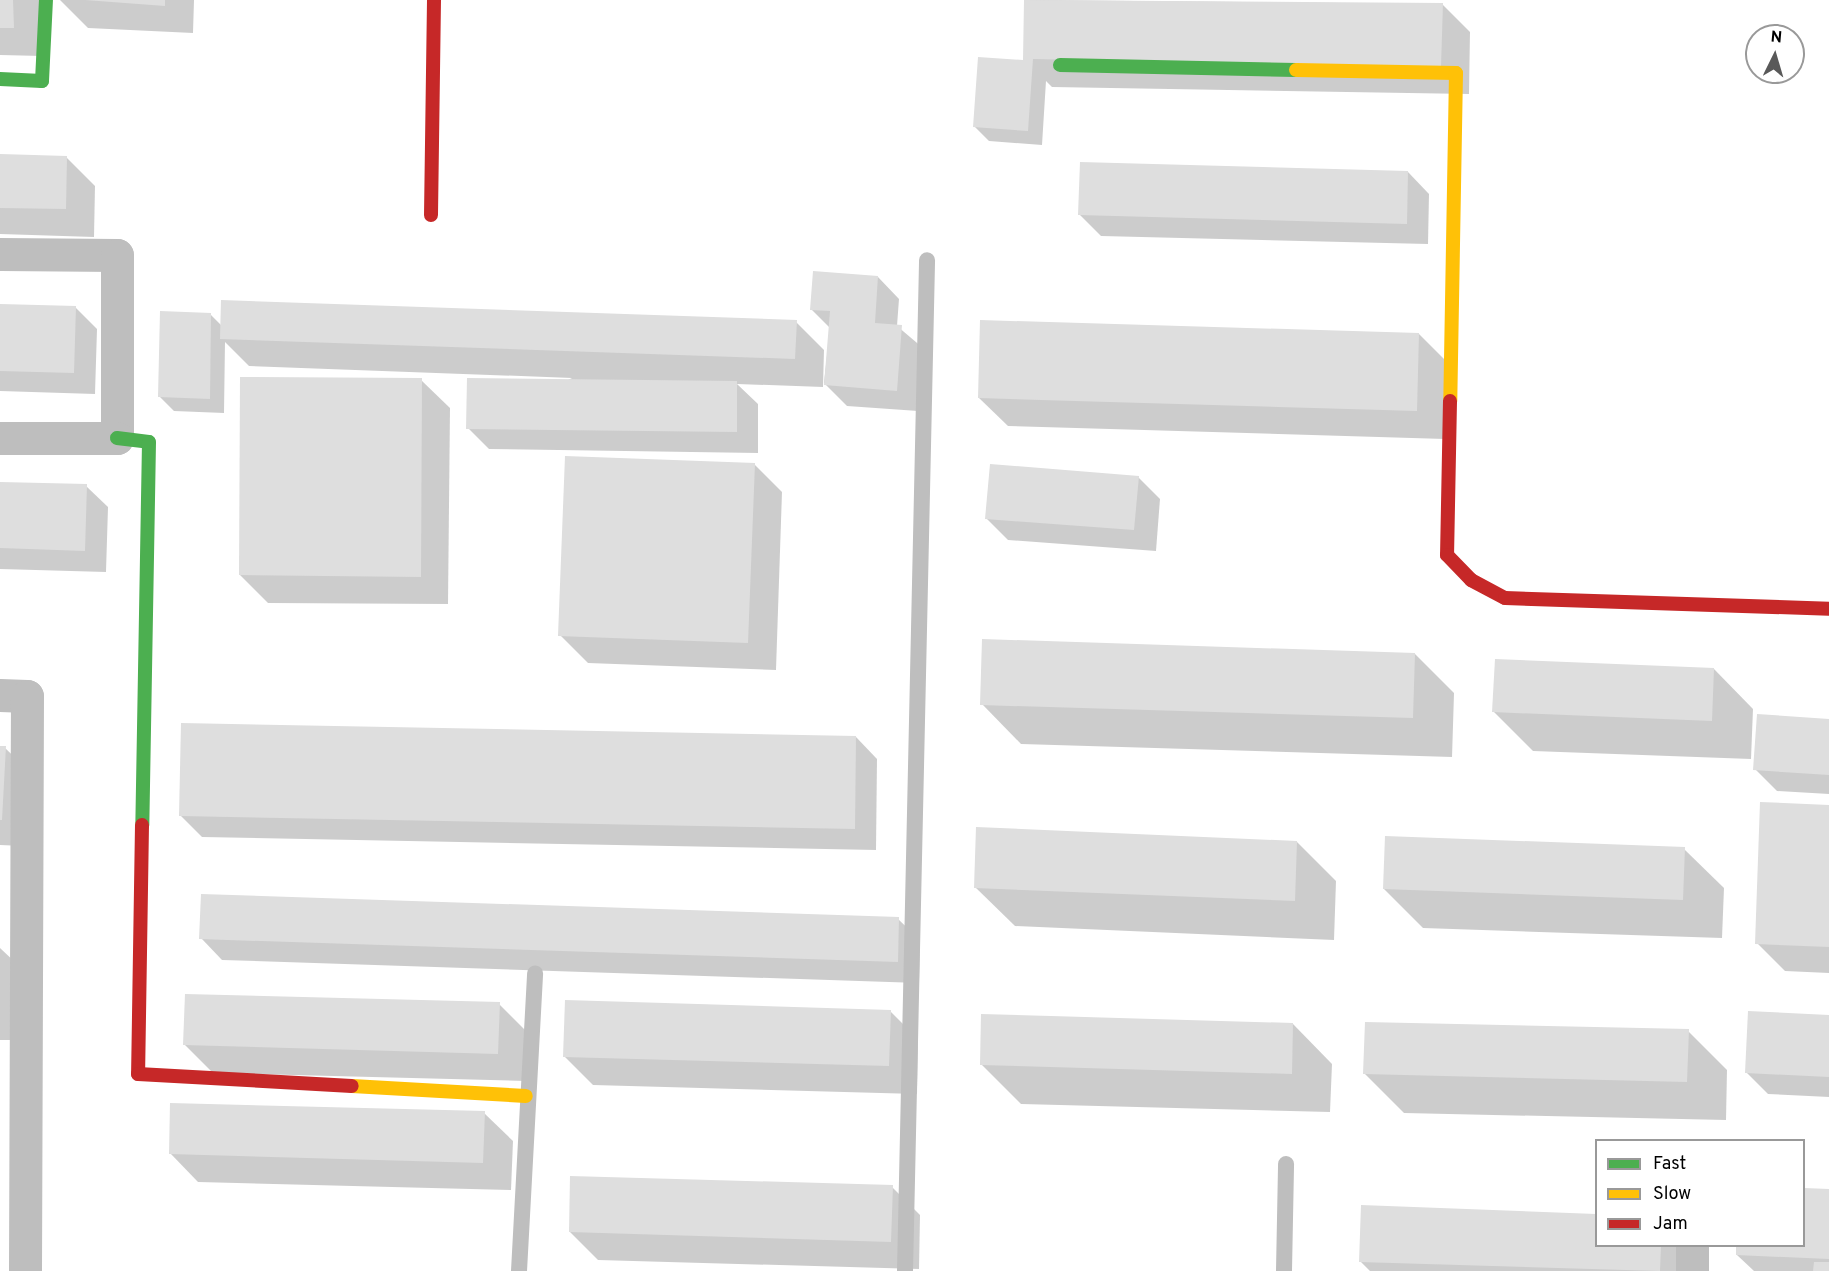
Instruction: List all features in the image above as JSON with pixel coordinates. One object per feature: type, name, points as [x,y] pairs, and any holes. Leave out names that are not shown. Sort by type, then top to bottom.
[{"type":"street","points":[[0,79],[42,81],[46,0]]},
{"type":"street","points":[[431,215],[434,0]]},
{"type":"street","points":[[1060,64],[1456,73],[1447,555],[1470,580],[1504,598],[1829,609]]},
{"type":"street","points":[[0,254],[117,255],[117,438]]},
{"type":"street","points":[[0,438],[117,438],[149,442],[138,1074],[526,1096]]},
{"type":"street","points":[[0,695],[27,696],[13,1035],[25,1271]]},
{"type":"street","points":[[1692,1247],[1692,1271]]},
{"type":"lane","points":[[905,1271],[927,260]]},
{"type":"lane","points":[[519,1271],[526,1096],[535,973]]},
{"type":"lane","points":[[1284,1271],[1286,1164]]},
{"type":"building","points":[[0,0],[13,0],[14,28],[0,28]]},
{"type":"building","points":[[85,0],[165,0],[165,6]]},
{"type":"building","points":[[1024,0],[1443,3],[1441,67],[1033,59],[1028,131],[973,127],[978,57],[1023,60]]},
{"type":"building","points":[[0,154],[67,156],[66,209],[0,208]]},
{"type":"building","points":[[1080,162],[1408,171],[1407,224],[1078,215]]},
{"type":"building","points":[[813,271],[878,276],[875,323],[902,325],[897,391],[824,385],[830,311],[810,310]]},
{"type":"building","points":[[221,300],[797,320],[795,359],[220,339]]},
{"type":"building","points":[[0,304],[76,306],[74,373],[0,371]]},
{"type":"building","points":[[160,311],[211,313],[210,399],[158,397]]},
{"type":"building","points":[[980,320],[1419,333],[1417,411],[978,398]]},
{"type":"building","points":[[240,377],[422,378],[421,577],[239,575]]},
{"type":"building","points":[[467,378],[737,381],[737,432],[466,429]]},
{"type":"building","points":[[565,456],[755,463],[748,643],[558,636]]},
{"type":"building","points":[[990,464],[1139,476],[1134,530],[985,519]]},
{"type":"building","points":[[0,482],[87,484],[85,551],[0,548]]},
{"type":"building","points":[[982,639],[1415,653],[1413,718],[980,705]]},
{"type":"building","points":[[1495,659],[1714,668],[1712,721],[1492,712]]},
{"type":"building","points":[[1757,714],[1829,719],[1829,775],[1753,770]]},
{"type":"building","points":[[181,723],[856,736],[855,829],[179,816]]},
{"type":"building","points":[[0,746],[6,746],[2,820],[0,820]]},
{"type":"building","points":[[1760,802],[1829,805],[1829,947],[1755,944]]},
{"type":"building","points":[[976,827],[1297,841],[1295,901],[974,888]]},
{"type":"building","points":[[1385,836],[1685,847],[1683,900],[1383,889]]},
{"type":"building","points":[[201,894],[899,917],[898,962],[199,939]]},
{"type":"building","points":[[185,994],[500,1002],[498,1054],[183,1045]]},
{"type":"building","points":[[565,1000],[891,1010],[889,1066],[563,1057]]},
{"type":"building","points":[[1748,1011],[1829,1015],[1829,1077],[1745,1073]]},
{"type":"building","points":[[981,1014],[1293,1023],[1292,1074],[980,1065]]},
{"type":"building","points":[[1365,1022],[1689,1029],[1687,1082],[1363,1074]]},
{"type":"building","points":[[170,1103],[485,1111],[483,1163],[169,1154]]},
{"type":"building","points":[[570,1176],[893,1185],[891,1242],[569,1232]]},
{"type":"building","points":[[1805,1188],[1829,1189],[1829,1259],[1736,1255],[1736,1247],[1805,1247]]},
{"type":"building","points":[[1361,1205],[1595,1214],[1595,1247],[1661,1247],[1660,1271],[1359,1262]]},
{"type":"building","points":[[1814,1262],[1829,1262],[1829,1271],[1813,1271]]},
{"type":"traffic: fast","points":[[0,79],[42,81],[46,0]]},
{"type":"traffic: fast","points":[[1060,65],[1296,70]]},
{"type":"traffic: fast","points":[[117,438],[149,442],[142,825]]},
{"type":"traffic: slow","points":[[1296,70],[1456,73],[1450,401]]},
{"type":"traffic: slow","points":[[352,1086],[526,1096]]},
{"type":"traffic: jam","points":[[431,215],[434,0]]},
{"type":"traffic: jam","points":[[1450,401],[1447,555],[1471,580],[1505,598],[1829,609]]},
{"type":"traffic: jam","points":[[142,825],[138,1074],[352,1086]]}]
